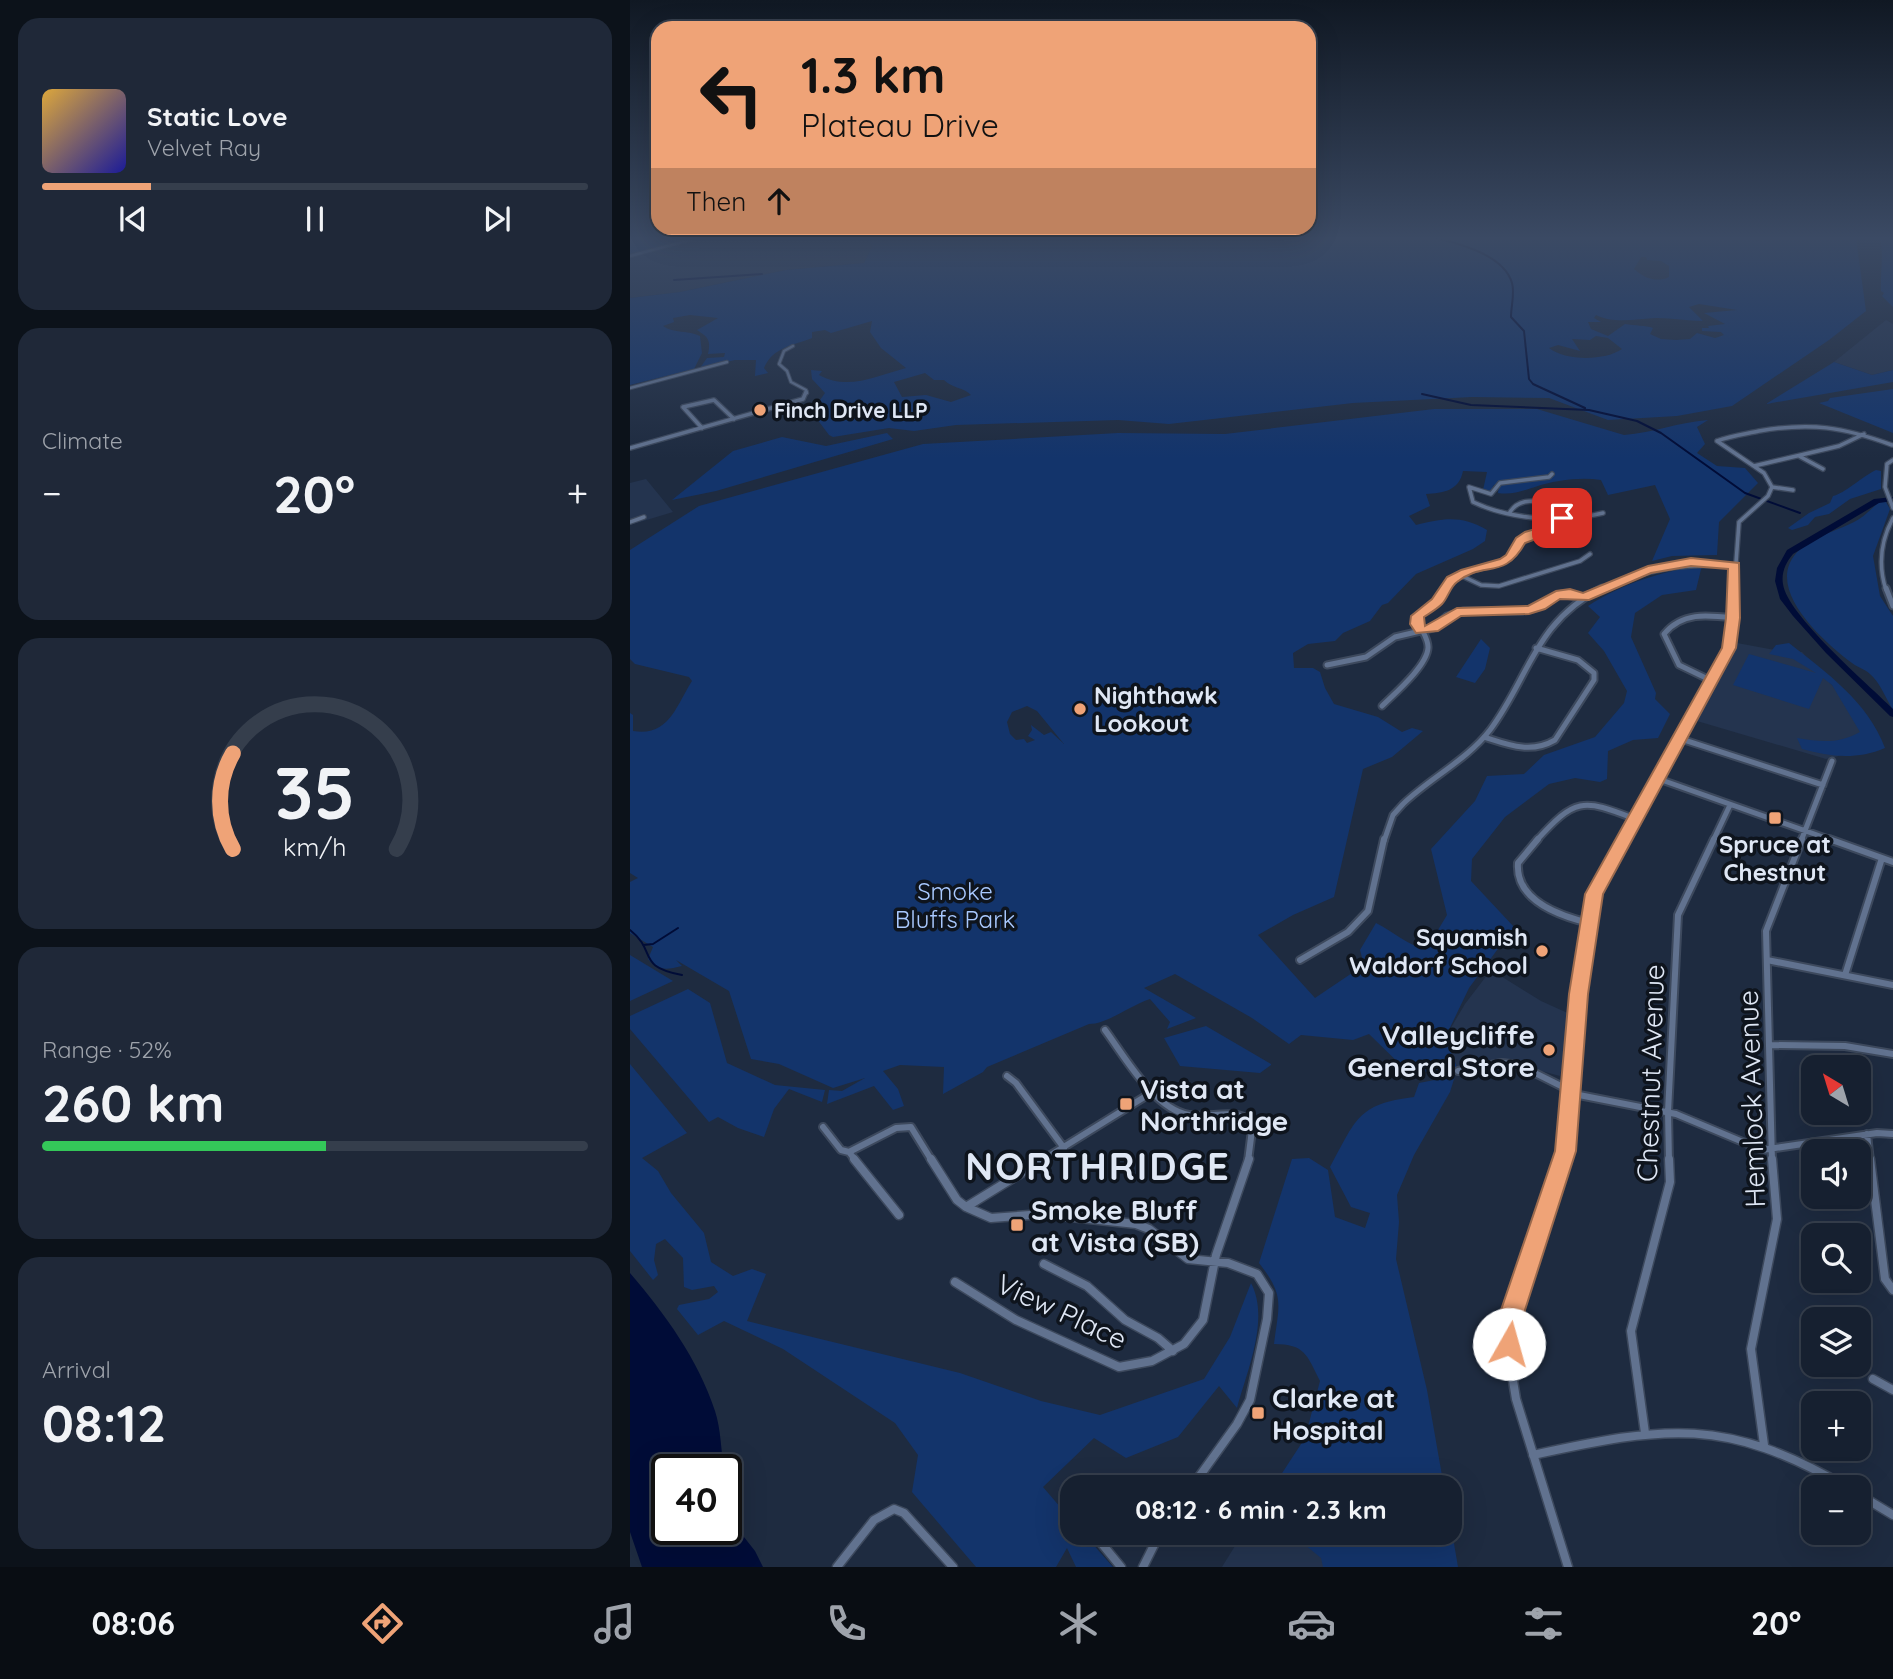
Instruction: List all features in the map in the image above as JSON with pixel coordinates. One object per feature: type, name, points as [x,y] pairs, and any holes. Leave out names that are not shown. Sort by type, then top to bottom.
[{"type":"street","points":[[630,448],[792,403],[807,395],[806,390],[789,381],[788,371],[779,365],[784,351],[793,346]]},
{"type":"street","points":[[630,388],[727,362]]},
{"type":"street","points":[[702,428],[683,407],[714,400],[734,419]]},
{"type":"street","points":[[1772,487],[1766,476],[1717,441],[1808,423],[1845,428],[1892,445]]},
{"type":"street","points":[[1754,466],[1839,446],[1864,434]]},
{"type":"street","points":[[1799,456],[1823,469]]},
{"type":"street","points":[[1892,506],[1884,478],[1887,464],[1893,460]]},
{"type":"street","points":[[1552,474],[1546,478],[1500,483],[1492,494],[1469,487],[1470,498],[1480,506],[1562,518],[1586,518],[1602,513]]},
{"type":"street","points":[[1772,487],[1793,490]]},
{"type":"street","points":[[1567,1567],[1511,1378],[1510,1327],[1519,1289],[1563,1163],[1579,994],[1597,888],[1729,648],[1739,522],[1768,496],[1772,487]]},
{"type":"street","points":[[1510,512],[1513,506],[1520,503],[1559,501]]},
{"type":"street","points":[[630,522],[644,517]]},
{"type":"street","points":[[1382,706],[1426,657],[1427,643],[1417,624],[1418,616],[1437,602],[1446,585],[1460,575],[1504,562],[1511,557],[1520,541],[1529,535],[1554,528],[1562,518]]},
{"type":"street","points":[[1893,518],[1882,537],[1880,555],[1885,585],[1893,606]]},
{"type":"street","points":[[1460,575],[1481,585],[1506,585],[1580,561],[1590,554]]},
{"type":"street","points":[[1300,960],[1348,932],[1364,918],[1371,904],[1393,815],[1484,737],[1536,648],[1565,614],[1584,598],[1617,582],[1668,565],[1691,562],[1734,566]]},
{"type":"street","points":[[1327,665],[1366,657],[1395,637],[1433,628],[1447,617],[1463,611],[1523,611],[1541,606],[1556,595],[1570,593],[1584,598]]},
{"type":"street","points":[[1710,680],[1679,665],[1664,634],[1673,624],[1696,615],[1733,618]]},
{"type":"street","points":[[1484,737],[1522,748],[1548,745],[1555,740],[1594,680],[1594,673],[1583,662],[1536,648]]},
{"type":"street","points":[[1678,738],[1823,785]]},
{"type":"street","name":"Hemlock Avenue","points":[[1764,1445],[1751,1349],[1777,1219],[1772,1149],[1766,931],[1832,761]]},
{"type":"street","points":[[1656,778],[1893,862]]},
{"type":"street","points":[[1589,923],[1559,916],[1542,908],[1520,879],[1518,863],[1560,814],[1572,806],[1593,804],[1635,819]]},
{"type":"street","name":"Chestnut Avenue","points":[[1645,1433],[1631,1331],[1670,1182],[1668,1112],[1678,915],[1730,805]]},
{"type":"street","points":[[1844,975],[1882,859]]},
{"type":"street","points":[[1767,960],[1893,985]]},
{"type":"street","points":[[1105,1030],[1154,1091],[1180,1112],[1195,1115],[1237,1112],[1253,1122],[1254,1135],[1215,1263]]},
{"type":"street","points":[[1770,1045],[1845,1046],[1893,1054]]},
{"type":"street","points":[[1458,1071],[1510,1064],[1570,1091],[1668,1112],[1755,1148],[1772,1149],[1867,1134],[1893,1134]]},
{"type":"street","points":[[1007,1076],[1016,1083],[1064,1148]]},
{"type":"street","points":[[966,1207],[1154,1091]]},
{"type":"street","points":[[849,1152],[896,1128],[907,1126],[914,1130],[957,1200],[990,1218],[1043,1214],[1136,1224],[1154,1232],[1188,1259],[1237,1265],[1256,1274],[1266,1285],[1270,1298],[1250,1399],[1237,1424],[1200,1475]]},
{"type":"street","points":[[822,1127],[841,1150],[849,1152],[900,1215]]},
{"type":"street","points":[[1867,1134],[1885,1279],[1893,1290]]},
{"type":"street","name":"View Place","points":[[955,1282],[1005,1314],[1113,1366],[1135,1366],[1173,1351],[1198,1330],[1202,1323],[1215,1263]]},
{"type":"street","points":[[1044,1264],[1087,1286],[1125,1320],[1158,1338],[1173,1351]]},
{"type":"street","points":[[1873,1379],[1893,1390]]},
{"type":"street","points":[[1533,1455],[1645,1433],[1680,1431],[1720,1434],[1764,1445],[1828,1475]]},
{"type":"street","points":[[1871,1502],[1893,1515]]},
{"type":"street","points":[[837,1567],[874,1520],[894,1509],[904,1513],[953,1567]]},
{"type":"street","points":[[1103,1545],[1121,1567]]},
{"type":"street","points":[[1143,1567],[1154,1545]]},
{"type":"shaded area","points":[[1886,320],[1893,324],[1893,370],[1872,375],[1834,362]]},
{"type":"shaded area","points":[[646,479],[673,512],[630,525],[630,483]]},
{"type":"shaded area","points":[[1737,643],[1802,652],[1859,715],[1875,747],[1826,759],[1697,721]]},
{"type":"shaded area","points":[[1491,970],[1541,1001],[1572,1015],[1560,1076],[1501,1060],[1457,1067],[1445,1038],[1465,1004]]},
{"type":"shaded area","points":[[630,1273],[668,1321],[690,1355],[715,1411],[722,1454],[651,1454],[651,1545],[742,1545],[742,1534],[763,1567],[642,1567],[630,1532]]},
{"type":"shaded area","points":[[1236,1545],[1303,1545],[1328,1550],[1331,1567],[1222,1567]]},
{"type":"green space","points":[[630,311],[1693,311],[1703,321],[1657,318],[1618,320],[1596,315],[1594,318],[1601,322],[1588,322],[1591,329],[1608,336],[1625,324],[1647,326],[1653,328],[1650,334],[1661,339],[1676,340],[1690,339],[1697,333],[1715,338],[1724,335],[1721,332],[1702,331],[1702,328],[1709,328],[1708,326],[1725,324],[1704,313],[1866,311],[1829,340],[1732,406],[1677,416],[1608,420],[1549,398],[1472,397],[1353,403],[1169,424],[1118,420],[956,425],[914,431],[889,428],[833,437],[808,407],[820,400],[825,393],[812,379],[811,370],[822,371],[819,375],[830,380],[851,382],[906,368],[881,348],[870,332],[872,321],[831,333],[825,330],[812,332],[812,338],[778,351],[764,368],[768,373],[755,376],[756,360],[735,360],[700,368],[707,358],[724,357],[725,353],[708,354],[708,339],[697,330],[718,318],[690,315],[673,318],[674,322],[663,326],[700,336],[702,353],[694,369],[630,385]],"holes":[[[1596,336],[1608,338],[1622,349],[1606,356],[1585,358],[1565,355],[1549,348],[1558,345],[1580,351],[1572,339],[1590,340]],[[925,373],[934,380],[944,380],[971,395],[951,402],[926,395],[902,397],[894,382]]]},
{"type":"green space","points":[[1834,362],[1872,375],[1893,370],[1893,382],[1766,404]]},
{"type":"green space","points":[[1893,389],[1893,433],[1819,403],[1830,398]]},
{"type":"green space","name":"Smoke Bluffs Park","points":[[1434,409],[1537,409],[1624,435],[1708,420],[1697,427],[1705,444],[1697,453],[1717,466],[1745,468],[1758,483],[1719,522],[1717,555],[1672,556],[1652,561],[1670,519],[1655,485],[1608,495],[1601,480],[1576,479],[1517,492],[1498,493],[1499,485],[1513,480],[1499,482],[1493,486],[1492,492],[1483,490],[1487,472],[1463,471],[1454,487],[1444,492],[1426,494],[1430,506],[1409,516],[1416,525],[1444,520],[1469,522],[1487,530],[1485,541],[1416,574],[1388,603],[1382,605],[1370,621],[1343,633],[1335,641],[1308,644],[1293,653],[1294,668],[1313,668],[1320,672],[1334,704],[1378,717],[1402,732],[1412,728],[1423,731],[1392,757],[1363,769],[1334,897],[1293,915],[1258,935],[1315,998],[1364,965],[1360,950],[1376,923],[1412,945],[1426,950],[1447,915],[1431,849],[1475,801],[1487,776],[1524,774],[1544,755],[1595,737],[1624,703],[1627,691],[1604,651],[1588,633],[1600,617],[1588,606],[1643,580],[1702,565],[1696,590],[1662,595],[1635,613],[1631,637],[1656,693],[1655,699],[1670,714],[1658,738],[1633,740],[1608,751],[1607,779],[1600,782],[1575,778],[1549,784],[1505,817],[1472,859],[1471,881],[1514,927],[1469,988],[1445,1038],[1457,1067],[1410,1074],[1369,1034],[1353,1040],[1301,1035],[1289,1044],[1252,1018],[1175,974],[1144,988],[1196,1018],[1167,1029],[1170,1022],[1150,999],[1103,1021],[1089,1024],[987,1067],[983,1072],[943,1094],[944,1067],[900,1065],[883,1071],[898,1089],[904,1106],[893,1110],[874,1086],[827,1104],[829,1090],[842,1091],[865,1078],[833,1088],[779,1064],[751,1059],[729,991],[676,960],[682,966],[659,968],[648,959],[653,947],[630,933],[630,882],[638,878],[630,873],[630,713],[633,715],[633,731],[655,729],[670,718],[692,681],[689,677],[635,664],[630,659],[630,550],[699,506],[923,444],[1118,433],[1225,434]],"holes":[[[1027,706],[1037,711],[1064,744],[1051,732],[1044,735],[1031,725],[1032,730],[1028,736],[1035,740],[1027,743],[1024,739],[1016,740],[1010,734],[1007,722],[1012,712]]]},
{"type":"green space","points":[[887,433],[893,439],[716,491],[672,500],[733,451],[782,437],[826,446]]},
{"type":"green space","points":[[1876,470],[1881,471],[1881,489],[1850,499],[1829,514],[1815,517],[1808,525],[1792,530],[1788,528],[1809,513],[1830,503],[1833,496]]},
{"type":"green space","points":[[1879,502],[1886,502],[1890,509],[1873,556],[1880,596],[1893,616],[1893,710],[1874,677],[1828,643],[1803,616],[1788,585],[1788,570],[1800,549],[1864,516]]},
{"type":"green space","points":[[1481,639],[1490,648],[1485,669],[1475,683],[1456,677]]},
{"type":"green space","points":[[1789,643],[1857,702],[1878,731],[1885,748],[1843,756],[1802,749],[1797,738],[1830,741],[1845,739],[1860,732],[1832,685],[1823,678],[1809,709],[1733,685],[1749,654],[1816,673],[1793,659],[1769,654],[1776,645]]},
{"type":"green space","points":[[630,955],[673,981],[630,1001]]},
{"type":"green space","points":[[688,989],[710,1003],[727,1063],[775,1085],[825,1090],[822,1102],[789,1089],[774,1109],[764,1137],[738,1128],[718,1117],[709,1122],[630,1029],[630,1016]]},
{"type":"green space","points":[[1206,1026],[1271,1065],[1260,1073],[1180,1066],[1164,1038]]},
{"type":"green space","points":[[630,1064],[687,1133],[642,1158],[658,1171],[671,1193],[704,1233],[711,1262],[733,1276],[752,1269],[766,1274],[747,1321],[960,1373],[1041,1401],[1100,1415],[1204,1379],[1230,1337],[1251,1283],[1256,1297],[1258,1329],[1237,1408],[1219,1386],[1178,1437],[1126,1458],[1094,1438],[1043,1487],[1060,1507],[1060,1545],[1094,1545],[1113,1567],[1076,1567],[1067,1548],[1056,1567],[976,1567],[912,1492],[918,1455],[895,1423],[783,1349],[724,1321],[698,1335],[677,1309],[679,1305],[709,1299],[718,1292],[714,1286],[692,1290],[684,1287],[683,1258],[665,1239],[656,1244],[654,1260],[658,1275],[653,1280],[630,1251]]},
{"type":"green space","points":[[1455,1076],[1450,1092],[1414,1155],[1397,1195],[1399,1222],[1396,1259],[1427,1390],[1442,1475],[1281,1475],[1305,1438],[1320,1381],[1304,1353],[1292,1346],[1274,1344],[1278,1301],[1273,1284],[1259,1263],[1292,1159],[1309,1158],[1328,1170],[1335,1217],[1365,1228],[1370,1213],[1351,1207],[1330,1167],[1360,1117],[1380,1104],[1414,1097],[1419,1083]]},
{"type":"green space","points":[[1305,1545],[1454,1545],[1458,1567],[1323,1567],[1321,1558]]},
{"type":"waterway","points":[[1512,311],[1511,317],[1524,331],[1529,379],[1533,384],[1585,408]]},
{"type":"waterway","points":[[1422,394],[1471,405],[1589,410],[1637,421],[1661,433],[1745,493],[1800,513]]},
{"type":"waterway","points":[[1893,499],[1877,501],[1790,552],[1779,577],[1784,599],[1796,615],[1893,714]]},
{"type":"waterway","points":[[643,945],[653,944],[678,928]]},
{"type":"waterway","points":[[630,930],[643,945]]},
{"type":"waterway","points":[[643,945],[652,963],[682,975]]},
{"type":"place","name":"Finch Drive LLP","points":[[760,410]]},
{"type":"place","name":"Nighthawk Lookout","points":[[1080,709]]},
{"type":"place","name":"Spruce at Chestnut","points":[[1775,818]]},
{"type":"place","name":"Squamish Waldorf School","points":[[1542,951]]},
{"type":"place","name":"Valleycliffe General Store","points":[[1549,1050]]},
{"type":"place","name":"Vista at Northridge","points":[[1126,1104]]},
{"type":"place","name":"Smoke Bluff at Vista (SB)","points":[[1017,1225]]},
{"type":"place","name":"Clarke at Hospital","points":[[1258,1413]]},
{"type":"district","name":"NORTHRIDGE","points":[[1098,1166]]},
{"type":"route","points":[[1509,1344],[1513,1310],[1519,1289],[1563,1163],[1579,994],[1594,894],[1729,648],[1733,618],[1734,566],[1691,562],[1648,570],[1584,598],[1570,593],[1556,595],[1541,606],[1529,610],[1478,609],[1457,612],[1433,628],[1420,631],[1418,616],[1441,598],[1451,580],[1466,572],[1504,562],[1511,557],[1520,541],[1529,535],[1558,526],[1562,518]]}]
